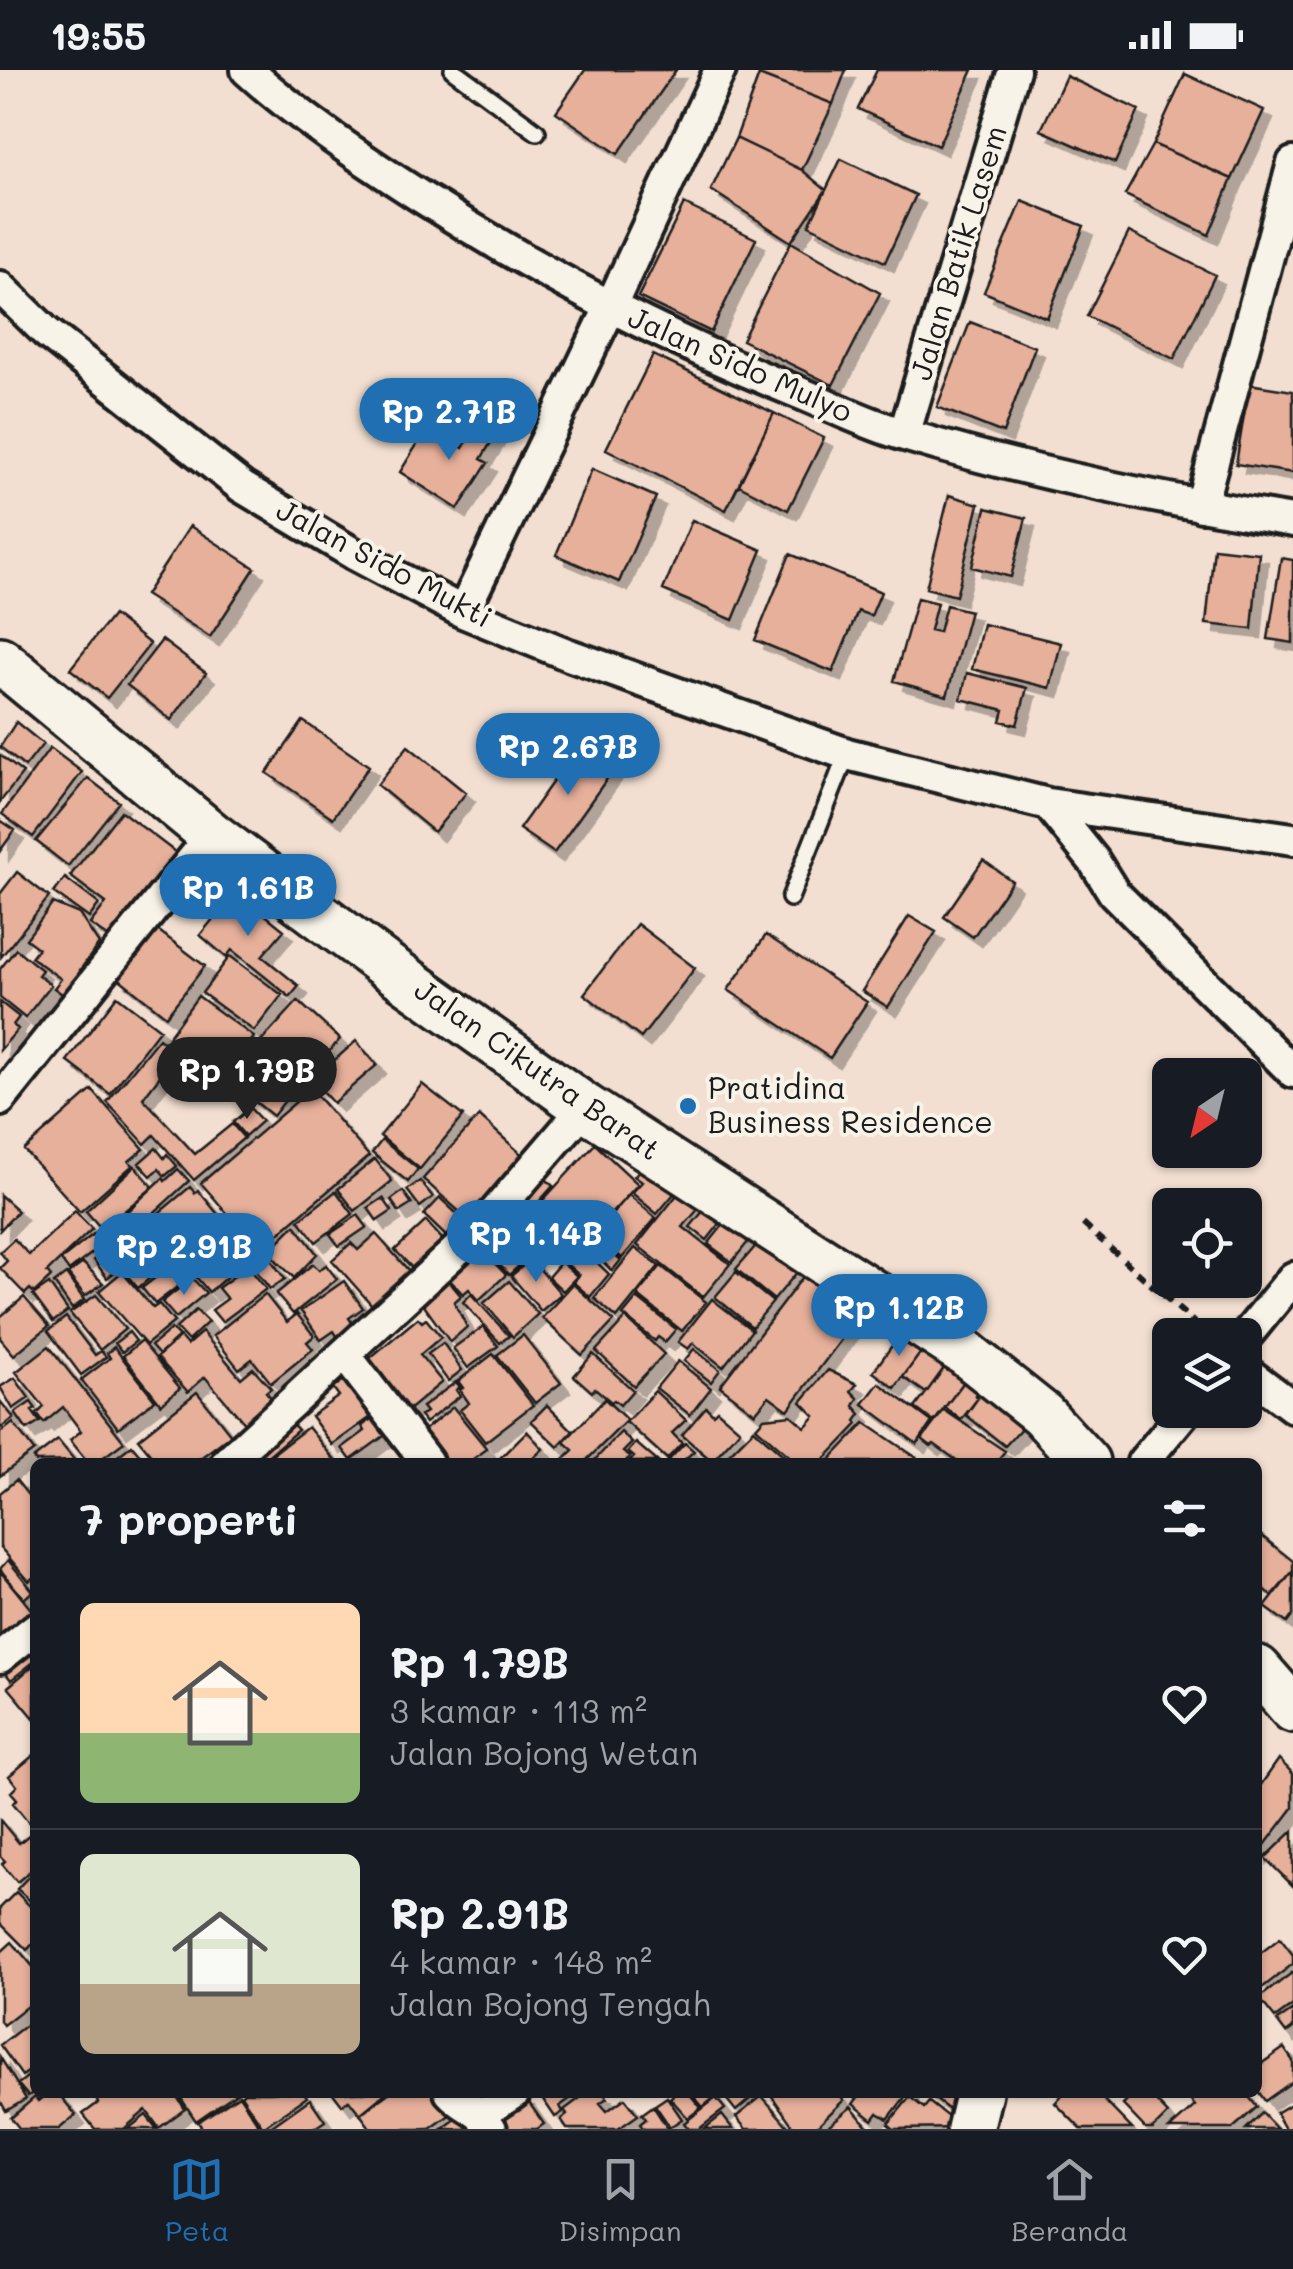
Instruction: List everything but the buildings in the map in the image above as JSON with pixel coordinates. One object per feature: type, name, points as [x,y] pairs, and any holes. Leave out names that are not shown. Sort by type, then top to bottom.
[{"type":"main road","name":"Jalan Cikutra Barat","points":[[0,660],[212,836],[384,964],[585,1108],[964,1352],[1042,1414],[1082,1458]]},
{"type":"main road","points":[[970,2129],[978,2098]]},
{"type":"street","name":"Jalan Sido Mulyo","points":[[247,70],[362,159],[482,236],[610,308],[737,368],[904,435],[1055,476],[1293,521]]},
{"type":"street","points":[[463,612],[720,70]]},
{"type":"street","name":"Jalan Batik Lasem","points":[[904,435],[1014,70]]},
{"type":"street","points":[[1201,506],[1293,164]]},
{"type":"street","name":"Jalan Sido Mukti","points":[[0,287],[46,332],[242,487],[354,554],[463,612],[569,655],[846,754],[1048,804],[1293,839]]},
{"type":"street","points":[[1048,804],[1114,894],[1293,1072]]},
{"type":"street","points":[[0,1100],[212,836]]},
{"type":"street","points":[[231,1458],[484,1225],[585,1108]]},
{"type":"street","points":[[1261,1318],[1293,1278]]},
{"type":"street","points":[[346,1356],[425,1458]]},
{"type":"street","points":[[1262,1384],[1293,1407]]},
{"type":"street","points":[[1146,1458],[1171,1428]]},
{"type":"street","points":[[0,1657],[30,1633]]},
{"type":"street","points":[[455,2098],[487,2121],[509,2098]]},
{"type":"lane","points":[[453,70],[537,132]]},
{"type":"lane","points":[[790,898],[846,754]]},
{"type":"path","points":[[1084,1224],[1189,1318]]},
{"type":"place","name":"Pratidina Business Residence","points":[[688,1106]]}]
